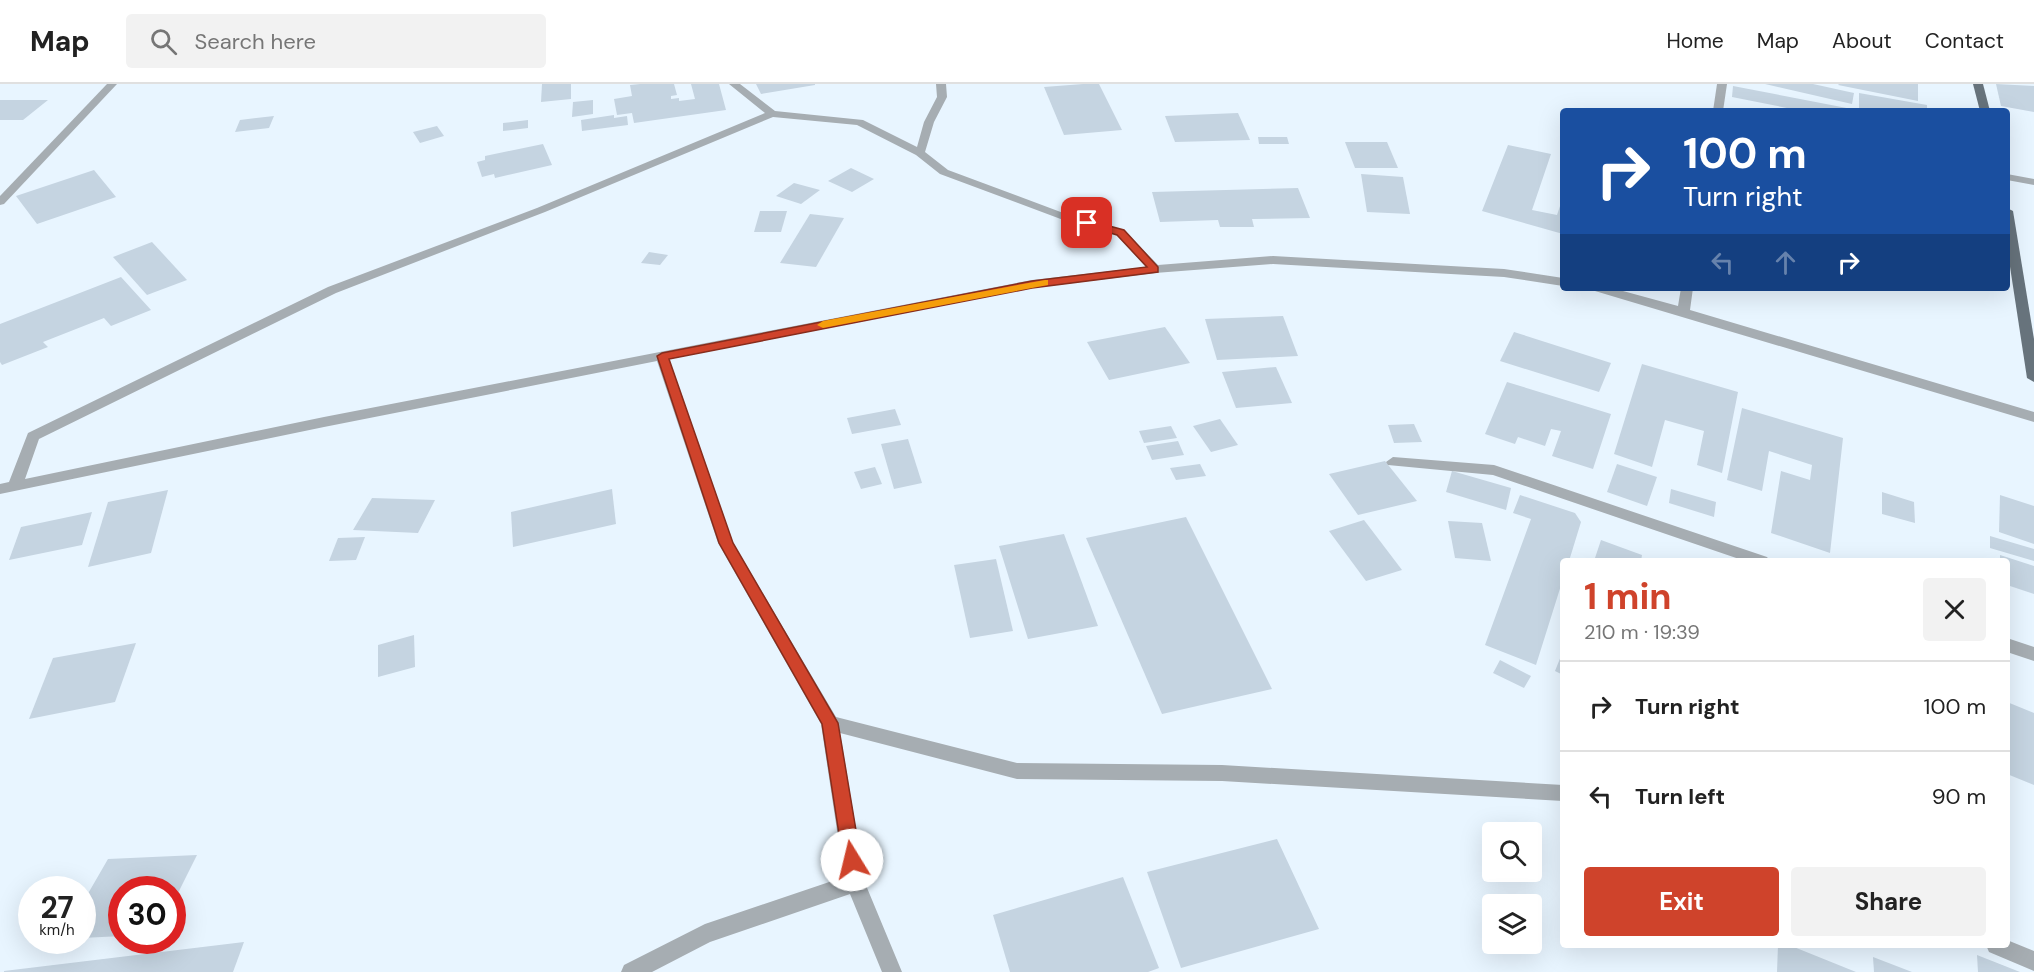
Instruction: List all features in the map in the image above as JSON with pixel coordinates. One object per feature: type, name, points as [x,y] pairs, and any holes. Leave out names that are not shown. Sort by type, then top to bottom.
[{"type":"main road","points":[[1978,84],[1984,108]]},
{"type":"main road","points":[[2010,230],[2034,378]]},
{"type":"street","points":[[0,202],[112,84]]},
{"type":"street","points":[[734,84],[772,114]]},
{"type":"street","points":[[920,153],[929,122],[942,97],[941,84]]},
{"type":"street","points":[[1718,108],[1722,84]]},
{"type":"street","points":[[15,486],[33,436],[332,290],[541,210],[772,114],[859,122],[920,153],[944,172],[1070,219],[1120,232],[1155,269]]},
{"type":"street","points":[[2010,178],[2034,182]]},
{"type":"street","points":[[0,489],[324,422],[1032,284],[1155,269],[1273,260],[1504,273],[1560,282]]},
{"type":"street","points":[[1610,291],[2034,417]]},
{"type":"street","points":[[1683,312],[1686,291]]},
{"type":"street","points":[[662,356],[726,543],[830,723],[855,883],[892,972]]},
{"type":"street","points":[[1393,462],[1494,470],[1753,558]]},
{"type":"street","points":[[2010,646],[2034,654]]},
{"type":"street","points":[[830,723],[1017,771],[1222,773],[1560,793]]},
{"type":"street","points":[[632,972],[705,934],[855,883]]},
{"type":"street","points":[[2003,948],[2034,961]]},
{"type":"building","points":[[542,84],[571,84],[571,99],[541,102]]},
{"type":"building","points":[[674,84],[677,95],[671,96],[671,99],[679,98],[679,101],[695,99],[691,84],[719,84],[726,110],[634,123],[632,113],[617,115],[614,99],[632,96],[630,85]]},
{"type":"building","points":[[756,84],[815,84],[815,85],[761,94]]},
{"type":"building","points":[[1099,84],[1122,130],[1064,135],[1044,87]]},
{"type":"building","points":[[1765,84],[1813,84],[1854,93],[1852,104]]},
{"type":"building","points":[[1918,84],[1918,101],[1838,85]]},
{"type":"building","points":[[1996,84],[2034,86],[2034,112],[2001,106]]},
{"type":"building","points":[[1733,86],[1847,108],[1787,108],[1732,97]]},
{"type":"building","points":[[1859,93],[1927,105],[1927,108],[1859,108]]},
{"type":"building","points":[[0,100],[48,100],[23,120],[0,120]]},
{"type":"building","points":[[593,100],[593,114],[572,117],[573,102]]},
{"type":"building","points":[[1238,113],[1250,140],[1175,142],[1165,116]]},
{"type":"building","points":[[614,115],[614,118],[627,116],[628,125],[582,131],[581,120]]},
{"type":"building","points":[[274,116],[269,128],[235,132],[240,120]]},
{"type":"building","points":[[528,120],[528,128],[503,131],[503,123]]},
{"type":"building","points":[[437,126],[444,136],[420,143],[413,132]]},
{"type":"building","points":[[1258,137],[1287,137],[1289,144],[1259,144]]},
{"type":"building","points":[[1345,142],[1387,142],[1398,168],[1355,168]]},
{"type":"building","points":[[543,144],[552,165],[495,178],[494,174],[482,177],[477,162],[485,160],[485,156]]},
{"type":"building","points":[[1508,145],[1551,154],[1532,210],[1557,215],[1560,206],[1560,233],[1482,211]]},
{"type":"building","points":[[851,168],[874,179],[852,192],[828,181]]},
{"type":"building","points":[[94,170],[116,197],[37,224],[16,196]]},
{"type":"building","points":[[1361,174],[1403,177],[1410,214],[1367,212]]},
{"type":"building","points":[[794,183],[820,190],[801,204],[776,196]]},
{"type":"building","points":[[1298,188],[1310,218],[1252,219],[1254,227],[1220,227],[1218,220],[1160,222],[1152,192]]},
{"type":"building","points":[[760,211],[787,211],[781,232],[754,232]]},
{"type":"building","points":[[810,214],[844,218],[816,267],[780,263]]},
{"type":"building","points":[[152,242],[187,280],[147,295],[113,257]]},
{"type":"building","points":[[649,252],[668,255],[660,265],[641,263]]},
{"type":"building","points":[[121,277],[151,310],[111,326],[104,318],[43,342],[48,347],[2,365],[0,362],[0,324]]},
{"type":"building","points":[[1283,316],[1298,356],[1217,360],[1205,319]]},
{"type":"building","points":[[1165,327],[1190,363],[1109,380],[1087,342]]},
{"type":"building","points":[[1514,332],[1611,363],[1599,392],[1500,361]]},
{"type":"building","points":[[1642,364],[1738,392],[1722,473],[1697,465],[1704,431],[1665,420],[1652,467],[1614,454]]},
{"type":"building","points":[[1276,367],[1292,403],[1236,408],[1222,372]]},
{"type":"building","points":[[1507,382],[1611,414],[1593,469],[1552,456],[1561,431],[1551,429],[1545,446],[1518,437],[1515,444],[1485,434]]},
{"type":"building","points":[[1742,408],[1843,438],[1830,553],[1771,533],[1781,471],[1810,480],[1812,465],[1769,451],[1762,491],[1727,480]]},
{"type":"building","points":[[895,409],[901,425],[852,434],[847,418]]},
{"type":"building","points":[[1220,419],[1238,445],[1211,452],[1193,426]]},
{"type":"building","points":[[1414,424],[1422,442],[1394,443],[1388,425]]},
{"type":"building","points":[[1171,426],[1177,438],[1144,443],[1139,431]]},
{"type":"building","points":[[908,439],[922,483],[894,489],[881,444]]},
{"type":"building","points":[[1178,441],[1184,455],[1152,460],[1146,446]]},
{"type":"building","points":[[1385,461],[1417,501],[1358,515],[1329,474]]},
{"type":"building","points":[[1200,464],[1206,476],[1176,480],[1170,468]]},
{"type":"building","points":[[1617,464],[1657,477],[1647,506],[1607,492]]},
{"type":"building","points":[[875,467],[882,484],[861,489],[854,472]]},
{"type":"building","points":[[1452,471],[1511,488],[1506,510],[1446,492]]},
{"type":"building","points":[[612,489],[616,524],[513,547],[511,512]]},
{"type":"building","points":[[1671,489],[1716,502],[1714,517],[1669,503]]},
{"type":"building","points":[[168,490],[151,553],[88,567],[108,502]]},
{"type":"building","points":[[1882,492],[1914,502],[1915,523],[1882,514]]},
{"type":"building","points":[[1520,495],[1575,513],[1581,522],[1570,558],[1560,558],[1560,589],[1536,665],[1485,645],[1531,519],[1513,513]]},
{"type":"building","points":[[2000,495],[2034,506],[2034,544],[1999,532]]},
{"type":"building","points":[[372,498],[435,500],[418,533],[353,530]]},
{"type":"building","points":[[92,512],[82,545],[9,560],[21,527]]},
{"type":"building","points":[[1186,517],[1272,689],[1162,714],[1086,538]]},
{"type":"building","points":[[1364,520],[1402,570],[1366,581],[1329,531]]},
{"type":"building","points":[[1448,521],[1482,523],[1491,561],[1455,558]]},
{"type":"building","points":[[1064,534],[1098,626],[1028,639],[999,546]]},
{"type":"building","points":[[1990,536],[2034,549],[2034,561],[1990,548]]},
{"type":"building","points":[[365,537],[356,560],[329,561],[338,538]]},
{"type":"building","points":[[1601,540],[1642,555],[1642,558],[1595,558]]},
{"type":"building","points":[[2010,558],[2034,566],[2034,594],[2010,586]]},
{"type":"building","points":[[996,559],[1013,631],[970,638],[954,565]]},
{"type":"building","points":[[414,635],[415,667],[378,677],[378,645]]},
{"type":"building","points":[[136,643],[115,702],[29,719],[53,658]]},
{"type":"building","points":[[1560,658],[1560,674],[1555,671]]},
{"type":"building","points":[[1500,660],[1531,676],[1524,688],[1493,673]]},
{"type":"building","points":[[2010,703],[2034,713],[2034,785],[2010,775]]},
{"type":"building","points":[[1277,839],[1319,929],[1181,968],[1147,872]]},
{"type":"building","points":[[197,855],[186,877],[108,876],[108,937],[96,937],[96,880],[108,859]]},
{"type":"building","points":[[1123,877],[1159,968],[1148,972],[1010,972],[993,915]]},
{"type":"building","points":[[244,942],[233,972],[4,972],[145,954],[186,954],[186,949]]},
{"type":"building","points":[[1778,948],[1796,948],[1856,972],[1777,972]]},
{"type":"building","points":[[1977,955],[2020,972],[1978,972]]},
{"type":"building","points":[[1873,957],[1912,972],[1874,972]]},
{"type":"slow traffic","points":[[823,325],[1045,283]]},
{"type":"route","points":[[852,860],[830,723],[726,543],[662,356],[1032,284],[1155,269],[1120,232],[1087,223]]}]
